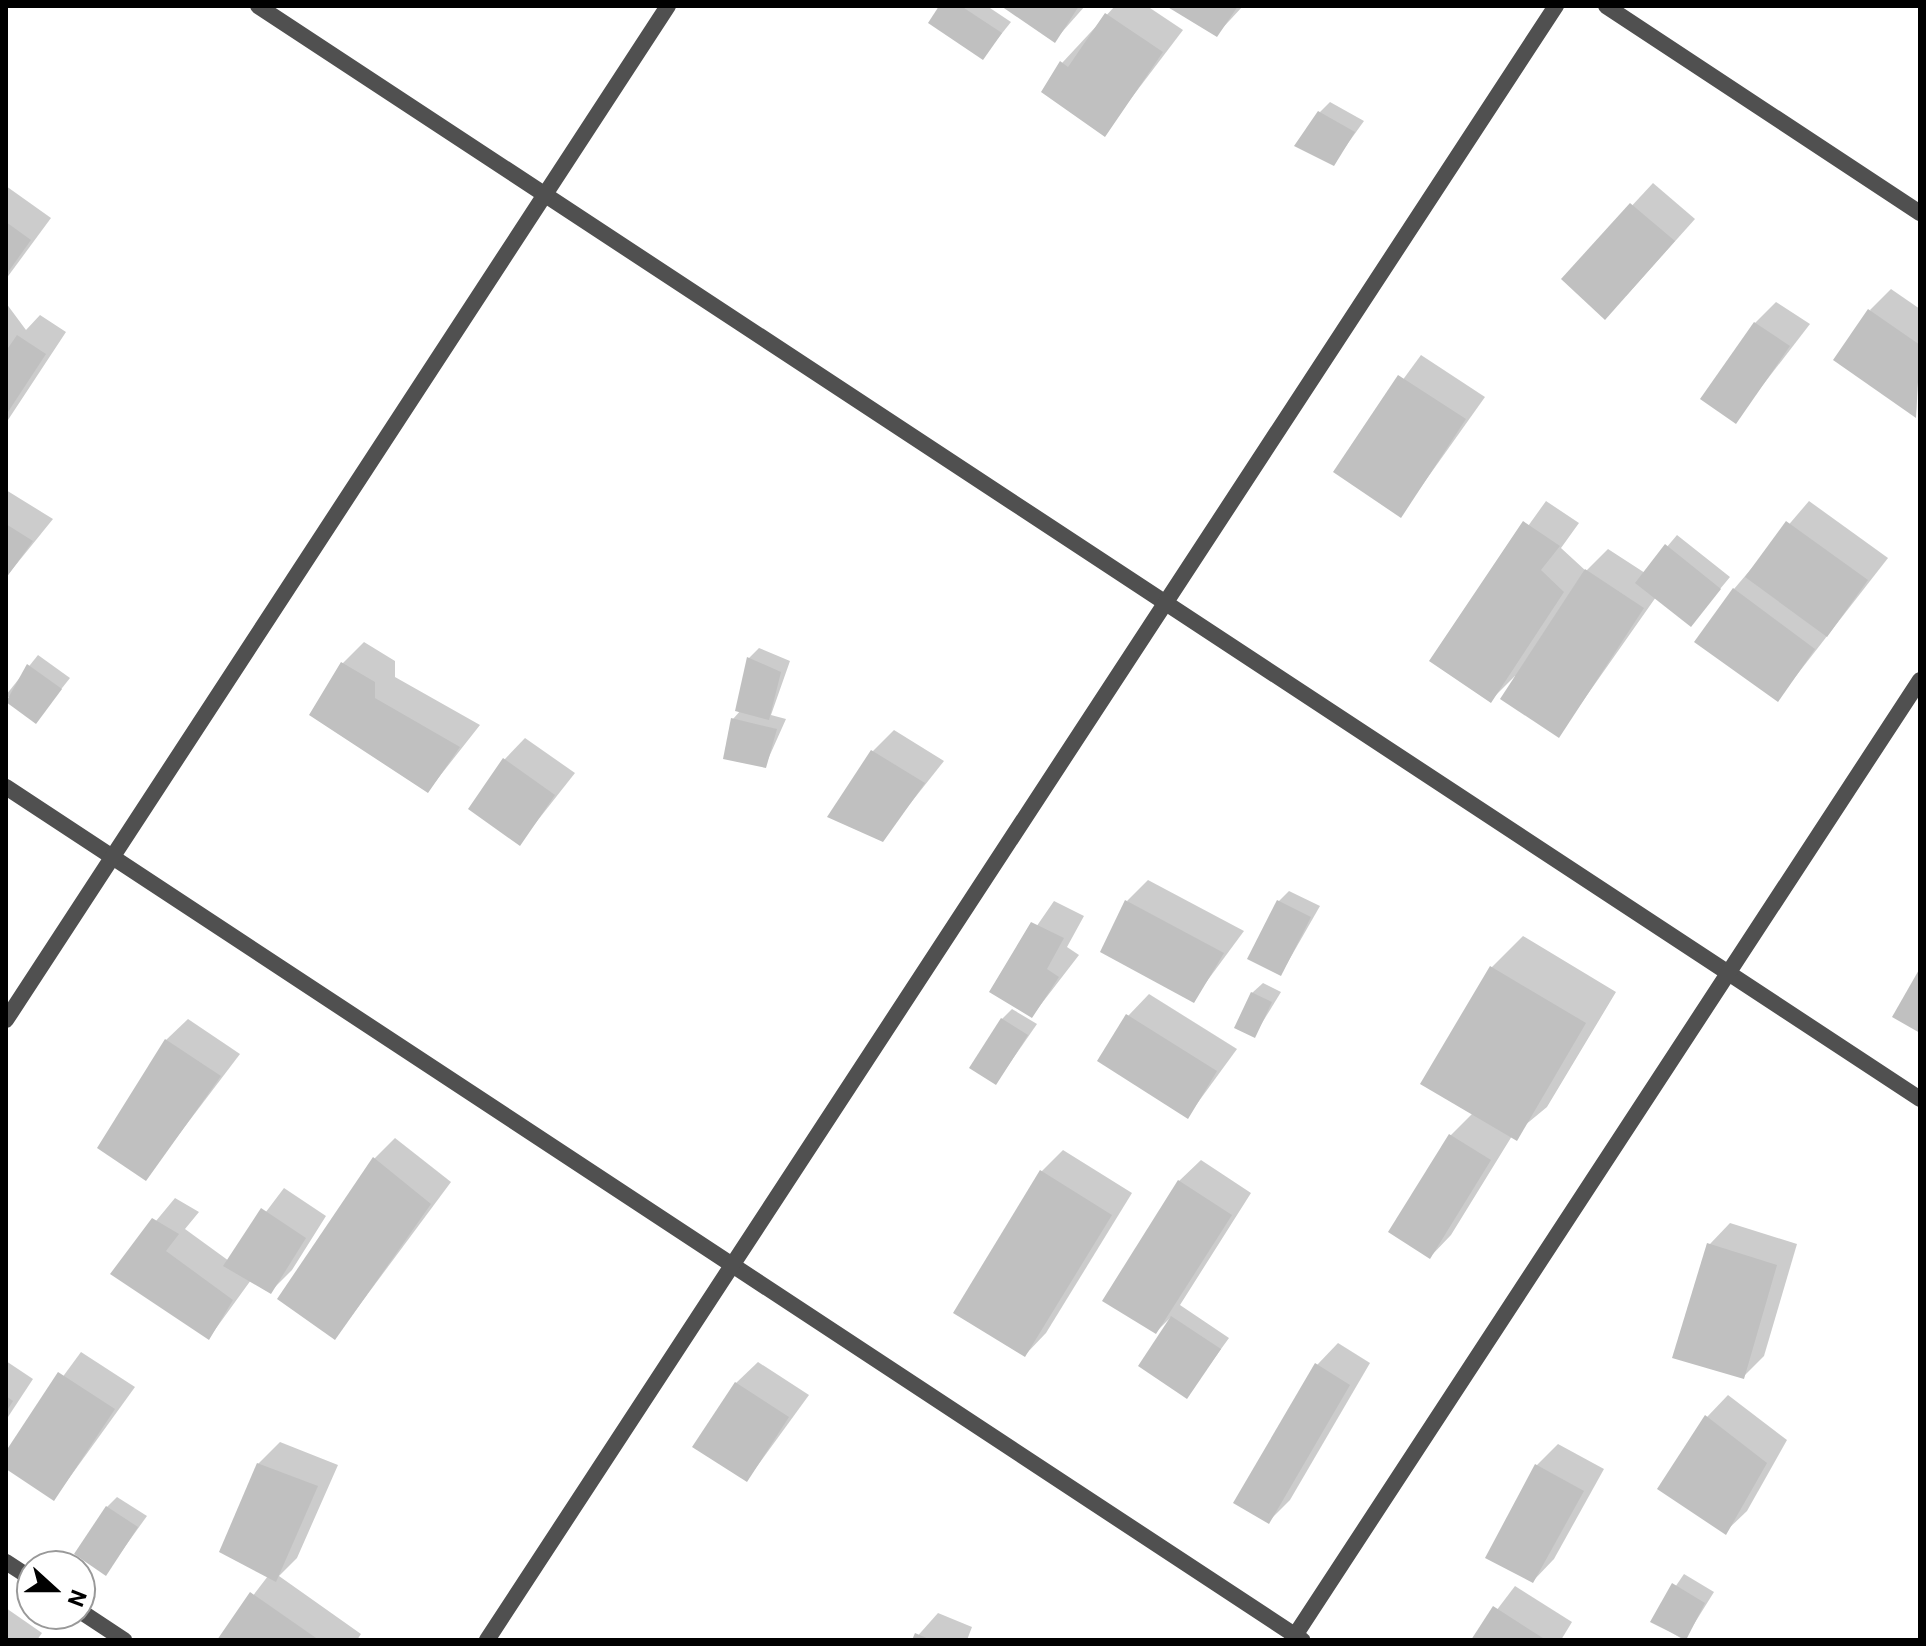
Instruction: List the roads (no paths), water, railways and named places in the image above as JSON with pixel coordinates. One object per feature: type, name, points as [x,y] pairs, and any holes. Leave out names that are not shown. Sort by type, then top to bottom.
[{"type":"street","points":[[258,6],[1920,1099]]},
{"type":"street","points":[[6,1020],[668,6]]},
{"type":"street","points":[[487,1640],[1556,6]]},
{"type":"street","points":[[1606,6],[1920,213]]},
{"type":"street","points":[[6,787],[1296,1638],[1920,680]]},
{"type":"street","points":[[96,1622],[124,1640]]}]
